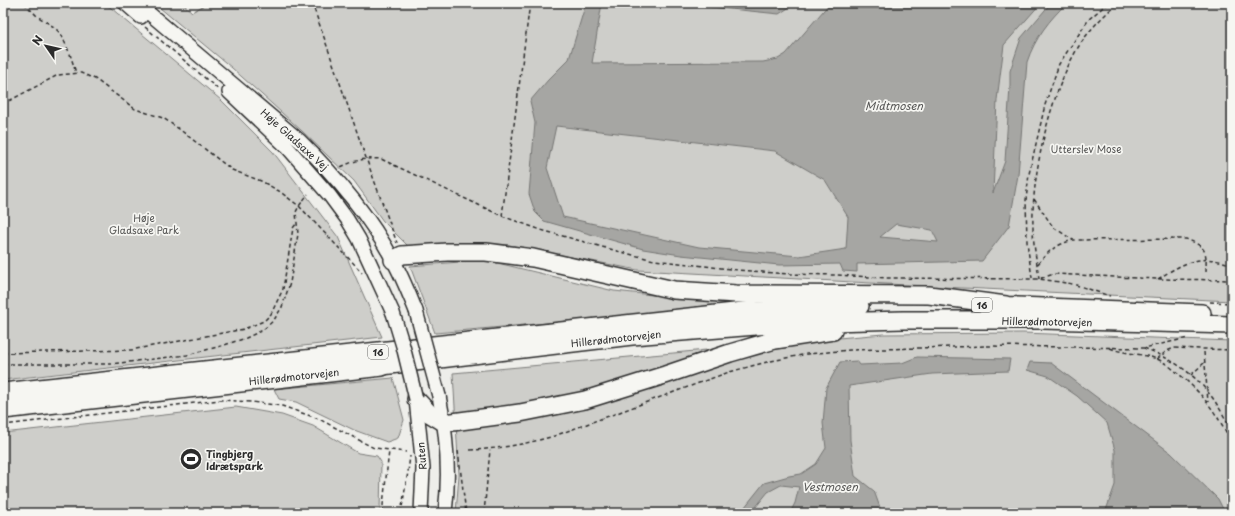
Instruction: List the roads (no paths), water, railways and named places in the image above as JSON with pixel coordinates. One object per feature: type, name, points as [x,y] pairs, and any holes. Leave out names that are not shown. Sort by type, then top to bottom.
[{"type":"highway","name":"Hillerødmotorvejen","points":[[3,393],[754,311]]},
{"type":"highway","name":"Hillerødmotorvejen","points":[[3,409],[382,366]]},
{"type":"main road","points":[[398,258],[447,252],[486,252],[533,258],[674,290],[736,294],[929,296],[1006,305]]},
{"type":"main road","name":"Hillerødmotorvejen","points":[[754,311],[876,305],[1006,305],[1232,314]]},
{"type":"main road","points":[[416,399],[430,414],[445,423],[520,413],[585,400],[775,340],[903,320]]},
{"type":"main road","name":"Hillerødmotorvejen","points":[[382,366],[640,335],[794,323],[903,320],[1042,320],[1232,325]]},
{"type":"street","name":"Høje Gladsaxe Vej","points":[[125,3],[215,79],[288,148],[347,218],[359,239],[393,313],[416,399]]},
{"type":"street","name":"Høje Gladsaxe Vej","points":[[137,3],[299,140],[324,164],[344,187],[398,258],[416,310],[445,423]]},
{"type":"street","points":[[382,288],[384,275],[398,258]]},
{"type":"street","name":"Ruten","points":[[416,399],[423,468],[422,513]]},
{"type":"street","points":[[445,423],[448,466],[445,513]]},
{"type":"water","name":"Midtmosen","points":[[586,3],[602,3],[592,63],[763,62],[778,59],[786,54],[830,3],[1041,3],[1004,45],[997,100],[993,193],[1005,161],[1010,71],[1021,38],[1051,3],[1067,3],[1054,16],[1038,37],[1027,62],[1018,175],[1009,226],[982,261],[857,264],[857,272],[843,271],[840,264],[779,265],[681,255],[643,249],[544,221],[535,212],[529,194],[535,123],[530,101],[569,59]],"holes":[[[556,126],[775,151],[825,180],[848,217],[846,249],[799,256],[699,247],[563,217],[547,168]],[[896,224],[932,230],[938,242],[880,237]]]},
{"type":"water","points":[[705,3],[796,3],[779,14],[711,7]]},
{"type":"water","name":"Vestmosen","points":[[917,357],[1010,359],[1008,371],[932,374],[849,386],[850,440],[855,476],[874,491],[882,513],[790,513],[795,503],[799,487],[781,485],[768,492],[751,513],[740,513],[764,483],[801,474],[816,464],[826,448],[823,423],[826,388],[840,362],[857,361],[860,365],[902,363]]},
{"type":"water","points":[[1030,362],[1051,363],[1171,453],[1218,499],[1225,513],[1105,513],[1115,485],[1115,450],[1107,423],[1077,396],[1048,376],[1027,370]]},
{"type":"place","name":"Tingbjerg Idrætspark","points":[[191,459]]},
{"type":"park label","name":"Utterslev Mose","points":[[1086,148]]},
{"type":"park label","name":"Høje Gladsaxe Park","points":[[144,222]]}]
